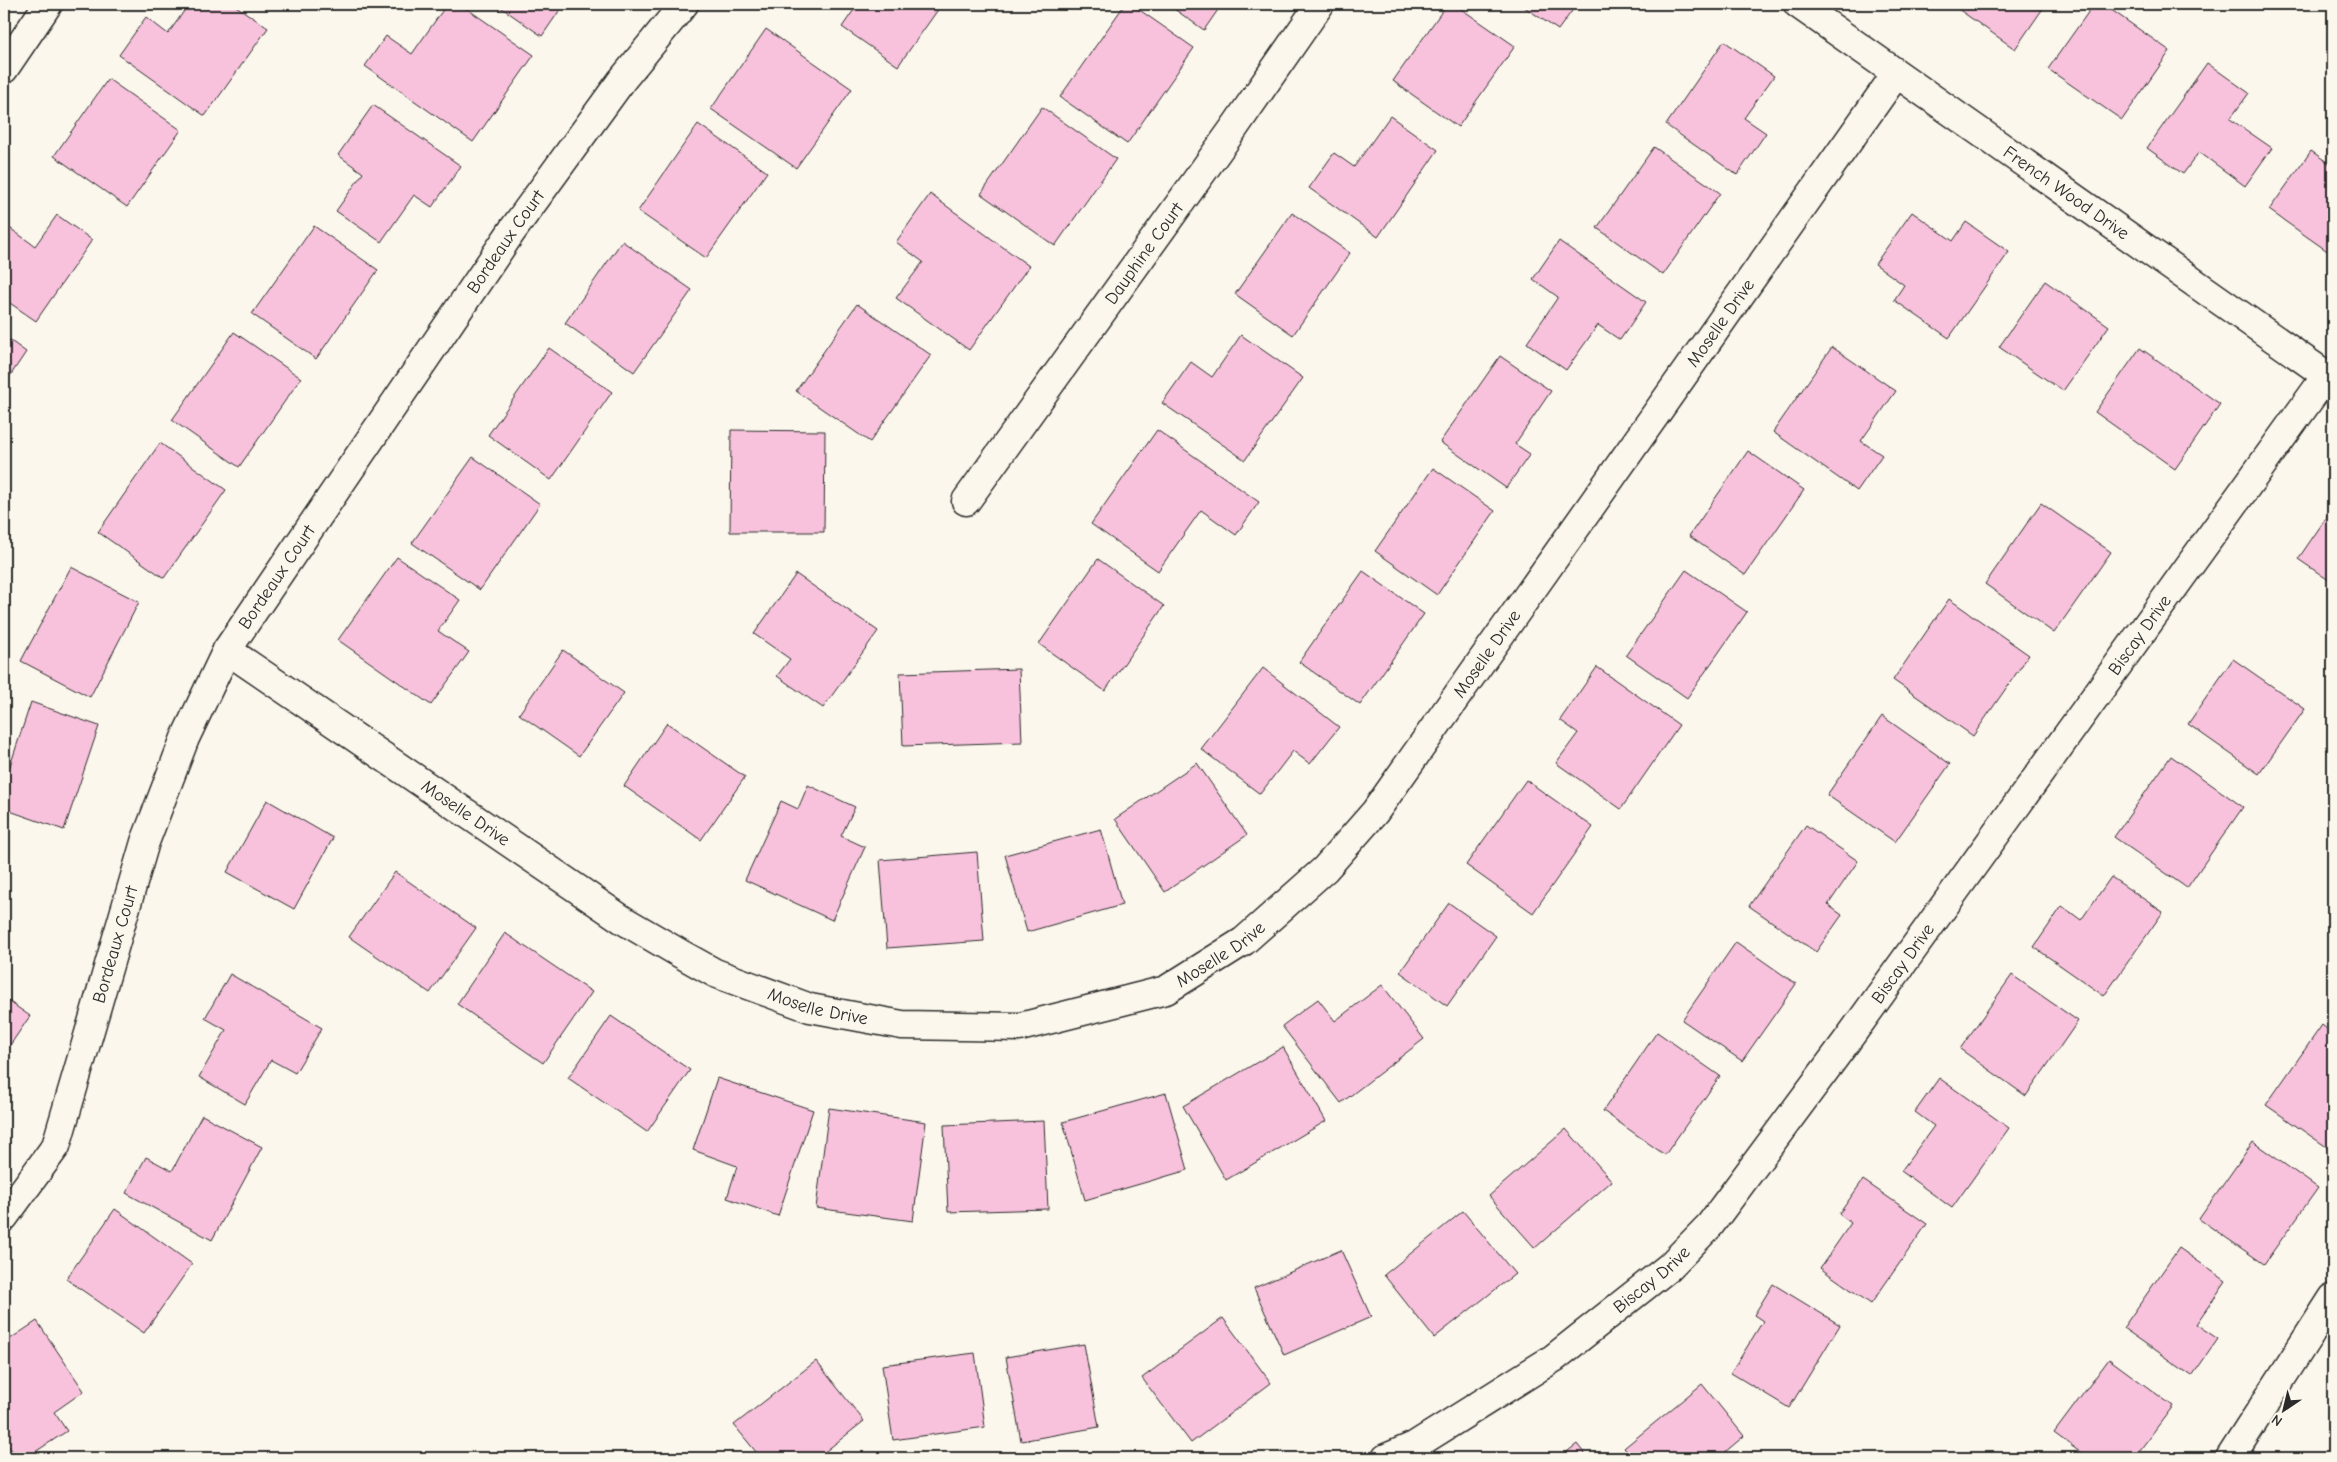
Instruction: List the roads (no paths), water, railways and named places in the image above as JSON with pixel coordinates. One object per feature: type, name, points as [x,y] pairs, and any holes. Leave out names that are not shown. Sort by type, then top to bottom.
[{"type":"street","points":[[4,69],[48,4]]},
{"type":"street","name":"Bordeaux Court","points":[[4,1217],[56,1146],[145,842],[185,738],[227,650],[512,230],[622,80],[684,4]]},
{"type":"street","name":"Dauphine Court","points":[[966,502],[1234,128],[1320,4]]},
{"type":"street","name":"French Wood Drive","points":[[1798,4],[2330,377]]},
{"type":"street","name":"Moselle Drive","points":[[227,650],[623,920],[715,972],[810,1008],[902,1025],[1020,1027],[1166,990],[1244,940],[1325,869],[1375,812],[1896,74]]},
{"type":"street","name":"Biscay Drive","points":[[1386,1458],[1414,1446],[1554,1358],[1669,1267],[1710,1226],[2330,377]]},
{"type":"street","points":[[2230,1458],[2333,1298]]}]
